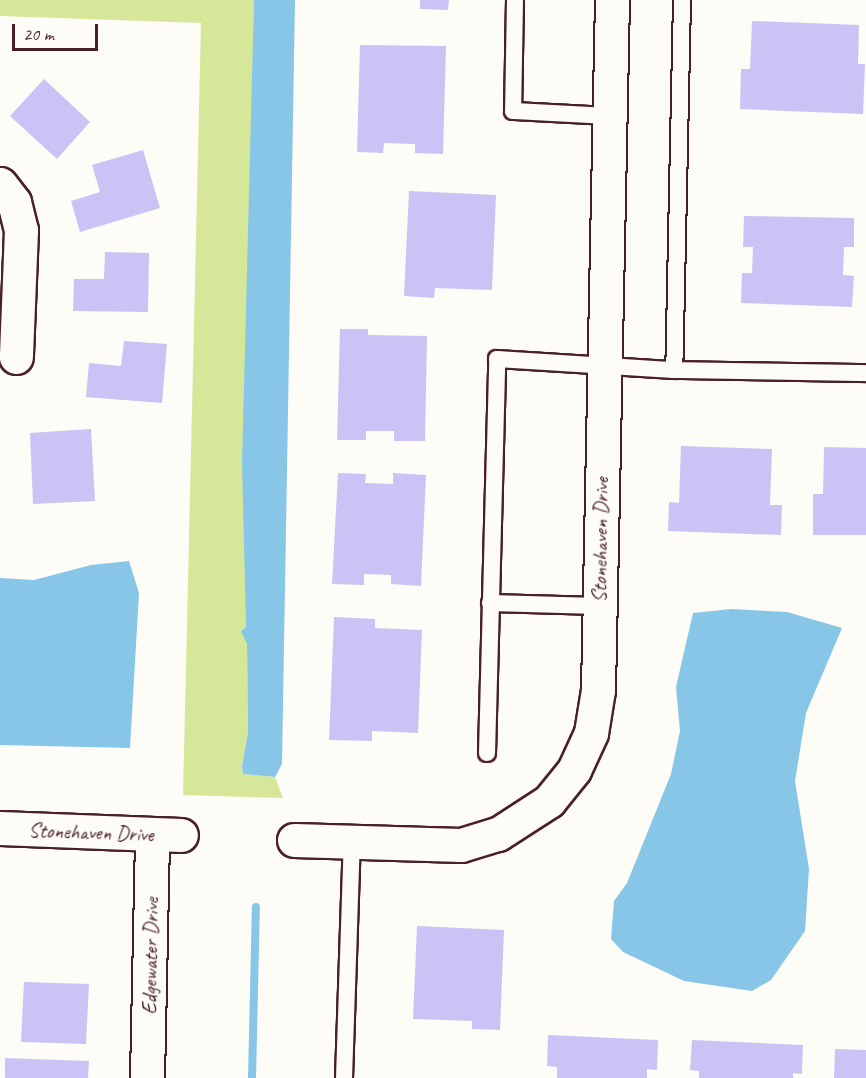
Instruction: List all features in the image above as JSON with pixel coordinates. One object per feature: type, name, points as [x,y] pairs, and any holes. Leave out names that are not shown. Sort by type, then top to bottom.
[{"type":"street","name":"Stonehaven Drive","points":[[294,840],[461,844],[511,829],[549,801],[574,770],[596,714],[612,0]]},
{"type":"street","points":[[0,184],[14,202],[21,230],[16,357]]},
{"type":"street","name":"Stonehaven Drive","points":[[0,828],[167,835]]},
{"type":"street","name":"Edgewater Drive","points":[[147,1078],[167,835]]},
{"type":"lane","points":[[515,0],[513,111],[610,116]]},
{"type":"lane","points":[[674,370],[682,0]]},
{"type":"lane","points":[[486,753],[497,359],[674,370],[866,373]]},
{"type":"lane","points":[[490,603],[599,606]]},
{"type":"lane","points":[[344,1078],[352,841]]},
{"type":"green space","points":[[0,0],[254,0],[246,627],[241,631],[247,643],[248,732],[242,766],[243,774],[275,777],[283,798],[183,795],[201,23],[0,16]]},
{"type":"water","points":[[254,0],[295,0],[282,764],[275,777],[243,774],[242,766],[248,732],[247,644],[241,631],[246,627],[242,462]]},
{"type":"water","points":[[129,561],[139,593],[130,748],[0,745],[0,578],[34,580],[91,565]]},
{"type":"water","points":[[731,609],[787,612],[842,628],[806,713],[795,781],[809,869],[805,931],[771,980],[752,991],[684,981],[623,952],[611,939],[614,901],[627,883],[671,774],[680,731],[676,687],[693,613]]},
{"type":"building","points":[[420,0],[449,0],[448,10],[420,9]]},
{"type":"building","points":[[752,21],[859,25],[858,64],[865,64],[863,114],[740,109],[741,69],[750,69]]},
{"type":"building","points":[[360,45],[446,46],[443,154],[415,153],[415,144],[384,143],[383,153],[357,152]]},
{"type":"building","points":[[44,79],[90,122],[57,159],[10,116]]},
{"type":"building","points":[[143,150],[160,208],[80,232],[71,201],[100,192],[92,165]]},
{"type":"building","points":[[409,191],[496,195],[492,290],[435,288],[434,298],[404,296]]},
{"type":"building","points":[[744,216],[854,218],[854,247],[844,247],[843,275],[854,276],[852,307],[741,303],[742,273],[752,273],[753,247],[743,247]]},
{"type":"building","points":[[105,252],[149,253],[148,312],[73,311],[74,279],[104,279]]},
{"type":"building","points":[[340,329],[368,329],[368,335],[427,336],[425,441],[394,441],[394,431],[366,431],[366,440],[337,440]]},
{"type":"building","points":[[124,341],[167,344],[162,403],[86,397],[89,363],[121,366]]},
{"type":"building","points":[[91,429],[95,501],[33,504],[30,433]]},
{"type":"building","points":[[681,446],[772,449],[770,505],[782,505],[781,535],[668,531],[669,502],[679,503]]},
{"type":"building","points":[[824,447],[866,448],[866,535],[813,535],[813,494],[823,494]]},
{"type":"building","points":[[338,473],[366,474],[365,483],[393,484],[393,473],[426,475],[421,586],[391,584],[391,575],[364,574],[364,585],[332,584]]},
{"type":"building","points":[[334,617],[375,619],[375,628],[422,630],[418,733],[372,731],[372,741],[329,740]]},
{"type":"building","points":[[417,926],[504,930],[500,1030],[472,1029],[472,1021],[413,1019]]},
{"type":"building","points":[[24,982],[89,984],[86,1044],[21,1042]]},
{"type":"building","points":[[548,1035],[658,1040],[657,1070],[647,1069],[647,1078],[557,1078],[557,1067],[547,1066]]},
{"type":"building","points":[[692,1040],[803,1045],[802,1074],[793,1073],[793,1078],[699,1078],[699,1071],[690,1070]]},
{"type":"building","points":[[835,1049],[866,1050],[866,1078],[834,1078]]},
{"type":"building","points":[[5,1058],[89,1061],[88,1078],[5,1078]]},
{"type":"waterway","points":[[252,1078],[256,907]]}]
